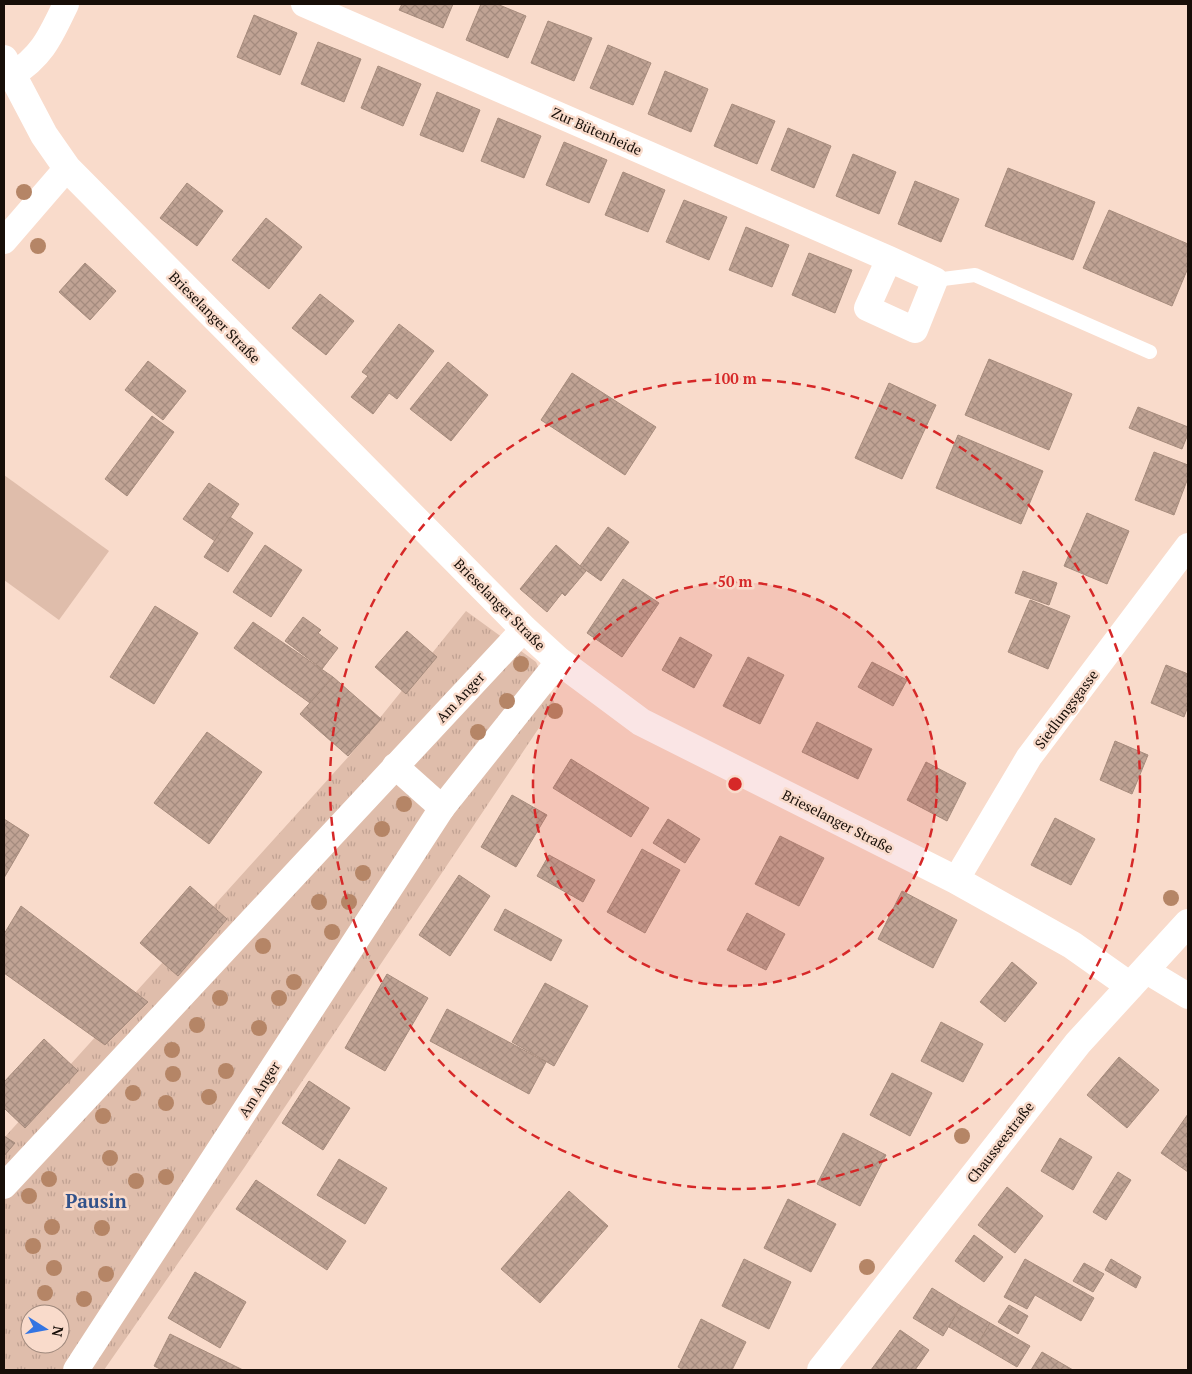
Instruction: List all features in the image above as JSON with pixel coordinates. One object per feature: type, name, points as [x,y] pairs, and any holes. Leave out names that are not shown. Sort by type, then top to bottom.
[{"type":"street","points":[[8,67],[27,66],[47,43],[66,4]]},
{"type":"street","name":"Zur Bütenheide","points":[[304,4],[935,280]]},
{"type":"street","name":"Brieselanger Straße","points":[[8,67],[44,135],[67,168],[559,661],[641,722],[956,880],[1072,945],[1137,978]]},
{"type":"street","points":[[4,241],[67,168]]},
{"type":"street","points":[[889,259],[867,308],[915,330],[935,280]]},
{"type":"street","name":"Siedlungsgasse","points":[[956,880],[1029,757],[1188,546]]},
{"type":"street","name":"Am Anger","points":[[4,1186],[524,628]]},
{"type":"street","name":"Am Anger","points":[[76,1370],[442,808],[559,661]]},
{"type":"street","points":[[395,766],[442,808]]},
{"type":"street","name":"Chausseestraße","points":[[821,1370],[1078,1043],[1188,923]]},
{"type":"street","points":[[1137,978],[1188,996]]},
{"type":"lane","points":[[935,280],[975,275],[1150,352]]},
{"type":"green space","points":[[4,475],[109,551],[59,620],[4,580]]},
{"type":"green space","points":[[466,611],[536,662],[555,704],[244,1168],[104,1370],[4,1370],[4,1138],[350,755]]},
{"type":"building","points":[[402,4],[453,4],[443,28],[399,10]]},
{"type":"building","points":[[481,4],[497,4],[526,16],[508,58],[466,40]]},
{"type":"building","points":[[254,15],[297,33],[280,75],[237,57]]},
{"type":"building","points":[[548,21],[592,38],[574,81],[531,63]]},
{"type":"building","points":[[318,42],[361,59],[344,102],[301,84]]},
{"type":"building","points":[[608,45],[651,63],[633,105],[590,88]]},
{"type":"building","points":[[378,66],[421,84],[403,126],[361,108]]},
{"type":"building","points":[[665,71],[708,89],[691,132],[648,114]]},
{"type":"building","points":[[437,92],[480,110],[463,152],[420,135]]},
{"type":"building","points":[[732,104],[775,121],[757,164],[714,146]]},
{"type":"building","points":[[498,118],[541,136],[524,178],[481,161]]},
{"type":"building","points":[[788,128],[831,146],[814,188],[771,170]]},
{"type":"building","points":[[564,142],[607,160],[589,203],[546,185]]},
{"type":"building","points":[[853,154],[896,172],[879,214],[836,196]]},
{"type":"building","points":[[1008,168],[1095,202],[1073,260],[985,226]]},
{"type":"building","points":[[623,172],[665,190],[648,232],[605,215]]},
{"type":"building","points":[[915,181],[959,199],[941,242],[898,224]]},
{"type":"building","points":[[187,183],[223,211],[197,246],[160,218]]},
{"type":"building","points":[[684,200],[727,217],[709,260],[666,242]]},
{"type":"building","points":[[1109,210],[1188,244],[1188,268],[1172,306],[1083,268]]},
{"type":"building","points":[[266,218],[302,247],[269,289],[232,260]]},
{"type":"building","points":[[746,227],[789,245],[772,287],[729,270]]},
{"type":"building","points":[[809,253],[852,270],[835,313],[792,295]]},
{"type":"building","points":[[85,263],[116,291],[90,320],[59,292]]},
{"type":"building","points":[[320,294],[354,321],[326,355],[292,328]]},
{"type":"building","points":[[399,324],[434,351],[397,399],[389,393],[373,414],[351,397],[368,376],[362,372]]},
{"type":"building","points":[[989,359],[1072,394],[1049,450],[965,415]]},
{"type":"building","points":[[148,361],[186,391],[163,420],[125,390]]},
{"type":"building","points":[[448,362],[488,395],[451,441],[410,409]]},
{"type":"building","points":[[572,373],[656,427],[625,475],[541,420]]},
{"type":"building","points":[[889,383],[936,405],[902,479],[855,458]]},
{"type":"building","points":[[1138,407],[1188,427],[1188,434],[1182,449],[1129,428]]},
{"type":"building","points":[[152,416],[174,432],[127,496],[105,479]]},
{"type":"building","points":[[958,435],[1043,471],[1021,524],[936,488]]},
{"type":"building","points":[[1154,452],[1188,465],[1188,478],[1174,515],[1135,500]]},
{"type":"building","points":[[209,483],[239,504],[215,541],[183,519]]},
{"type":"building","points":[[1087,513],[1129,531],[1107,584],[1064,566]]},
{"type":"building","points":[[230,517],[253,533],[228,572],[204,557]]},
{"type":"building","points":[[608,527],[629,542],[601,581],[580,566]]},
{"type":"building","points":[[265,545],[302,570],[271,617],[233,592]]},
{"type":"building","points":[[556,545],[586,571],[565,596],[562,593],[547,612],[520,589]]},
{"type":"building","points":[[1023,571],[1057,583],[1049,605],[1015,593]]},
{"type":"building","points":[[623,579],[659,603],[622,657],[587,633]]},
{"type":"building","points":[[1030,600],[1070,616],[1048,669],[1008,652]]},
{"type":"building","points":[[155,606],[198,633],[154,704],[110,677]]},
{"type":"building","points":[[303,617],[321,630],[318,633],[338,648],[322,669],[285,641]]},
{"type":"building","points":[[253,622],[333,677],[310,703],[234,648]]},
{"type":"building","points":[[407,631],[437,657],[406,694],[375,667]]},
{"type":"building","points":[[680,637],[712,655],[694,688],[662,670]]},
{"type":"building","points":[[748,657],[784,675],[760,724],[723,706]]},
{"type":"building","points":[[872,662],[907,680],[893,706],[858,687]]},
{"type":"building","points":[[1166,665],[1188,674],[1188,706],[1184,717],[1151,703]]},
{"type":"building","points":[[333,677],[381,719],[348,756],[300,714]]},
{"type":"building","points":[[817,722],[872,749],[858,779],[802,752]]},
{"type":"building","points":[[207,732],[262,772],[209,844],[154,803]]},
{"type":"building","points":[[1115,741],[1148,755],[1132,794],[1100,780]]},
{"type":"building","points":[[571,759],[649,808],[631,837],[553,788]]},
{"type":"building","points":[[926,762],[966,783],[947,821],[907,800]]},
{"type":"building","points":[[512,795],[547,815],[516,867],[481,847]]},
{"type":"building","points":[[1055,818],[1095,839],[1071,885],[1031,865]]},
{"type":"building","points":[[4,819],[29,835],[4,878]]},
{"type":"building","points":[[668,819],[700,839],[685,863],[653,843]]},
{"type":"building","points":[[780,836],[824,858],[799,906],[755,884]]},
{"type":"building","points":[[642,849],[680,870],[645,933],[607,912]]},
{"type":"building","points":[[549,855],[595,880],[583,902],[537,876]]},
{"type":"building","points":[[459,875],[490,896],[450,956],[419,935]]},
{"type":"building","points":[[190,886],[227,919],[178,976],[140,943]]},
{"type":"building","points":[[902,891],[957,920],[933,968],[878,939]]},
{"type":"building","points":[[21,906],[148,1002],[105,1045],[4,973],[4,934]]},
{"type":"building","points":[[505,909],[562,940],[551,961],[494,930]]},
{"type":"building","points":[[747,913],[785,934],[766,970],[727,950]]},
{"type":"building","points":[[1012,962],[1037,983],[1005,1022],[980,1002]]},
{"type":"building","points":[[387,974],[428,998],[385,1071],[345,1048]]},
{"type":"building","points":[[545,983],[588,1006],[554,1066],[512,1042]]},
{"type":"building","points":[[447,1009],[546,1062],[529,1094],[430,1041]]},
{"type":"building","points":[[941,1022],[983,1044],[963,1082],[921,1061]]},
{"type":"building","points":[[44,1039],[78,1071],[25,1128],[4,1108],[4,1082]]},
{"type":"building","points":[[1119,1057],[1159,1090],[1127,1128],[1087,1095]]},
{"type":"building","points":[[892,1073],[932,1093],[910,1136],[870,1115]]},
{"type":"building","points":[[309,1081],[350,1108],[323,1150],[282,1123]]},
{"type":"building","points":[[1188,1114],[1188,1172],[1161,1153]]},
{"type":"building","points":[[843,1133],[886,1155],[860,1206],[817,1184]]},
{"type":"building","points":[[4,1136],[15,1143],[4,1156]]},
{"type":"building","points":[[1060,1138],[1092,1157],[1073,1190],[1041,1171]]},
{"type":"building","points":[[339,1159],[387,1188],[365,1224],[317,1195]]},
{"type":"building","points":[[1118,1172],[1131,1180],[1106,1220],[1093,1212]]},
{"type":"building","points":[[256,1180],[346,1241],[327,1270],[236,1209]]},
{"type":"building","points":[[1007,1187],[1043,1216],[1015,1253],[978,1225]]},
{"type":"building","points":[[569,1191],[608,1226],[540,1303],[501,1269]]},
{"type":"building","points":[[788,1199],[836,1224],[811,1272],[764,1248]]},
{"type":"building","points":[[974,1235],[1003,1257],[984,1282],[955,1261]]},
{"type":"building","points":[[744,1259],[791,1282],[769,1329],[722,1306]]},
{"type":"building","points":[[1025,1259],[1094,1298],[1081,1321],[1035,1295],[1027,1309],[1004,1297]]},
{"type":"building","points":[[1111,1259],[1141,1277],[1136,1288],[1105,1270]]},
{"type":"building","points":[[1084,1263],[1104,1274],[1093,1292],[1073,1281]]},
{"type":"building","points":[[195,1272],[246,1302],[220,1348],[168,1318]]},
{"type":"building","points":[[932,1288],[961,1306],[943,1336],[913,1318]]},
{"type":"building","points":[[1009,1305],[1028,1316],[1018,1334],[998,1322]]},
{"type":"building","points":[[961,1306],[990,1323],[978,1344],[949,1327]]},
{"type":"building","points":[[701,1319],[746,1342],[732,1370],[684,1370],[678,1367]]},
{"type":"building","points":[[990,1323],[1030,1346],[1017,1367],[978,1344]]},
{"type":"building","points":[[900,1330],[929,1350],[915,1370],[871,1370]]},
{"type":"building","points":[[170,1334],[243,1370],[162,1370],[154,1366]]},
{"type":"building","points":[[1042,1352],[1073,1370],[1031,1370]]},
{"type":"district","name":"Pausin","points":[[96,1200]]}]
